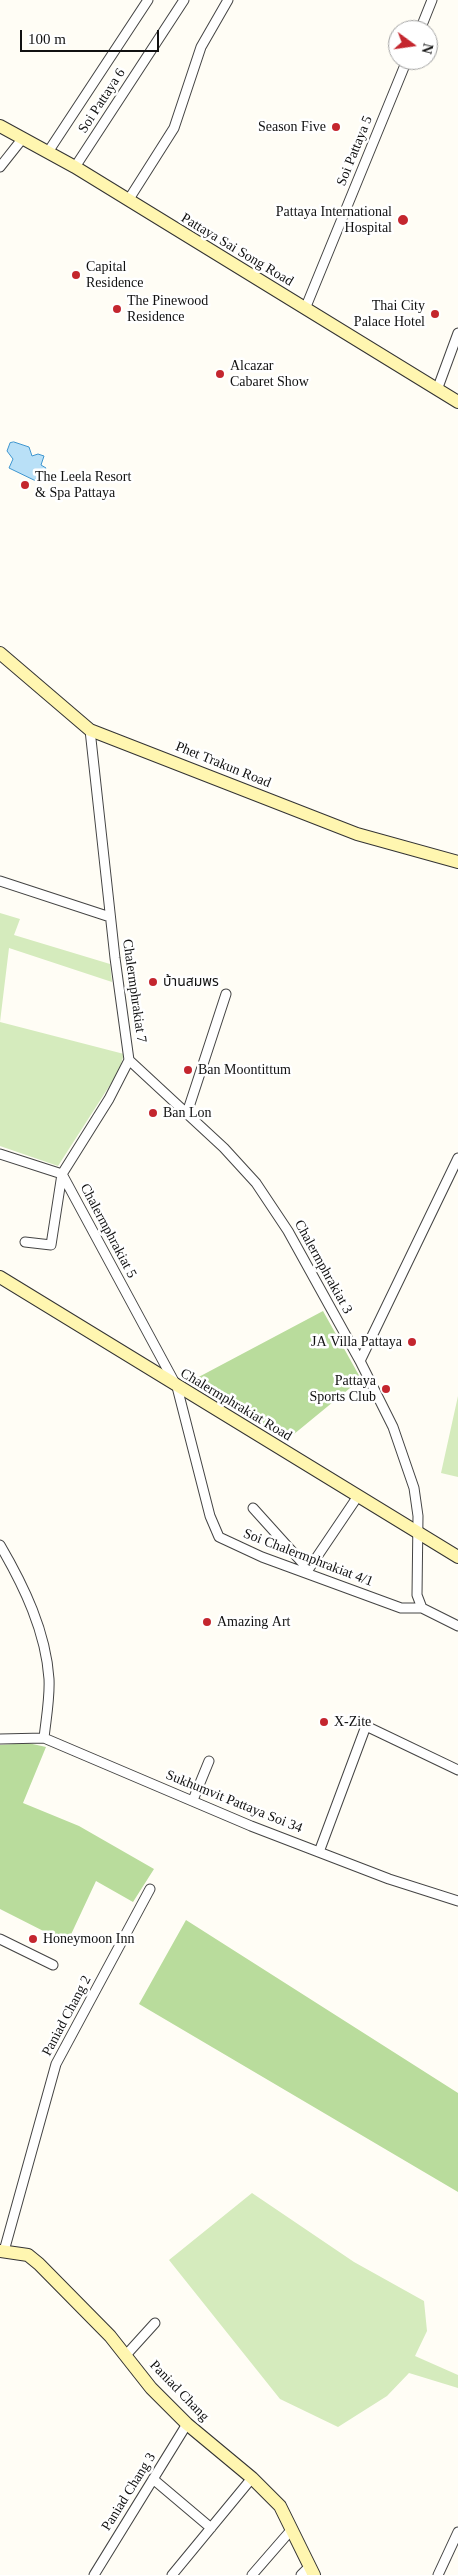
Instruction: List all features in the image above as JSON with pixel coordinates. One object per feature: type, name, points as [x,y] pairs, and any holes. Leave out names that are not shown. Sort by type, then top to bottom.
[{"type":"main road","name":"Pattaya Sai Song Road","points":[[0,126],[75,167],[458,402]]},
{"type":"main road","name":"Phet Trakun Road","points":[[0,653],[90,730],[357,834],[458,862]]},
{"type":"main road","name":"Chalermphrakiat Road","points":[[0,1277],[177,1387],[458,1557]]},
{"type":"main road","name":"Paniad Chang","points":[[2,2251],[28,2255],[39,2264],[126,2355],[151,2388],[187,2424],[252,2478],[280,2506],[292,2529],[308,2572]]},
{"type":"street","points":[[48,152],[148,0]]},
{"type":"street","name":"Soi Pattaya 6","points":[[75,167],[184,0]]},
{"type":"street","points":[[129,200],[174,128],[201,46],[228,0]]},
{"type":"street","points":[[424,20],[432,0]]},
{"type":"street","name":"Soi Pattaya 5","points":[[305,309],[403,70]]},
{"type":"street","points":[[0,167],[23,138]]},
{"type":"street","points":[[437,390],[458,333]]},
{"type":"street","name":"Chalermphrakiat 7","points":[[62,1174],[109,1100],[129,1060],[110,917],[90,730]]},
{"type":"street","points":[[0,881],[110,917]]},
{"type":"street","points":[[187,1113],[226,994]]},
{"type":"street","name":"Chalermphrakiat 3","points":[[129,1060],[187,1113],[256,1183],[288,1231],[360,1361],[393,1427],[407,1463],[414,1488],[418,1516],[416,1532],[417,1595],[422,1608]]},
{"type":"street","points":[[0,1154],[62,1174]]},
{"type":"street","points":[[360,1361],[458,1158]]},
{"type":"street","name":"Chalermphrakiat 5","points":[[25,1242],[51,1245],[62,1174]]},
{"type":"street","name":"Chalermphrakiat 5","points":[[62,1174],[177,1387]]},
{"type":"street","name":"Soi Chalermphrakiat 4/1","points":[[177,1387],[210,1516],[219,1537],[262,1557],[307,1571],[401,1608],[422,1608]]},
{"type":"street","points":[[253,1508],[307,1571],[358,1496]]},
{"type":"street","points":[[0,1545],[38,1623],[45,1643],[49,1681],[44,1738]]},
{"type":"street","points":[[422,1608],[458,1626]]},
{"type":"street","points":[[319,1852],[366,1726],[458,1770]]},
{"type":"street","name":"Sukhumvit Pattaya Soi 34","points":[[0,1739],[44,1738],[319,1852],[389,1879],[458,1901]]},
{"type":"street","points":[[193,1800],[209,1761]]},
{"type":"street","name":"Paniad Chang 2","points":[[2,2251],[56,2064],[150,1889]]},
{"type":"street","points":[[0,1939],[53,1965]]},
{"type":"street","points":[[126,2355],[155,2323]]},
{"type":"street","name":"Paniad Chang 3","points":[[94,2575],[187,2424]]},
{"type":"street","points":[[172,2575],[252,2478]]},
{"type":"street","points":[[153,2479],[211,2528]]},
{"type":"street","points":[[252,2575],[292,2529]]},
{"type":"street","points":[[438,2575],[458,2532]]},
{"type":"green space","points":[[0,913],[20,919],[14,935],[110,964],[112,982],[9,948],[0,1022]]},
{"type":"green space","points":[[0,1022],[124,1054],[119,1071],[58,1166],[0,1146]]},
{"type":"green space","points":[[323,1311],[361,1379],[288,1439],[193,1380]]},
{"type":"green space","points":[[458,1396],[458,1477],[441,1473]]},
{"type":"green space","points":[[28,1743],[46,1747],[23,1803],[79,1826],[154,1869],[133,1902],[96,1881],[67,1943],[0,1909],[0,1745]]},
{"type":"green space","points":[[186,1920],[458,2093],[458,2192],[139,2004]]},
{"type":"green space","points":[[252,2193],[354,2262],[424,2301],[427,2331],[415,2356],[458,2375],[458,2388],[409,2373],[387,2396],[338,2427],[280,2399],[169,2260]]},
{"type":"water","points":[[14,442],[29,447],[32,456],[38,454],[44,456],[41,465],[46,468],[38,482],[9,468],[13,459],[7,451],[10,443]]},
{"type":"place","name":"Season Five","points":[[336,127]]},
{"type":"place","name":"Pattaya International Hospital","points":[[403,220]]},
{"type":"place","name":"Capital Residence","points":[[76,275]]},
{"type":"place","name":"The Pinewood Residence","points":[[117,309]]},
{"type":"place","name":"Thai City Palace Hotel","points":[[435,314]]},
{"type":"place","name":"Alcazar Cabaret Show","points":[[220,374]]},
{"type":"place","name":"The Leela Resort & Spa Pattaya","points":[[25,485]]},
{"type":"place","name":"บ้านสมพร","points":[[153,982]]},
{"type":"place","name":"Ban Moontittum","points":[[188,1070]]},
{"type":"place","name":"Ban Lon","points":[[153,1113]]},
{"type":"place","name":"JA Villa Pattaya","points":[[412,1342]]},
{"type":"place","name":"Pattaya Sports Club","points":[[386,1389]]},
{"type":"place","name":"Amazing Art","points":[[207,1622]]},
{"type":"place","name":"X-Zite","points":[[324,1722]]},
{"type":"place","name":"Honeymoon Inn","points":[[33,1939]]}]
